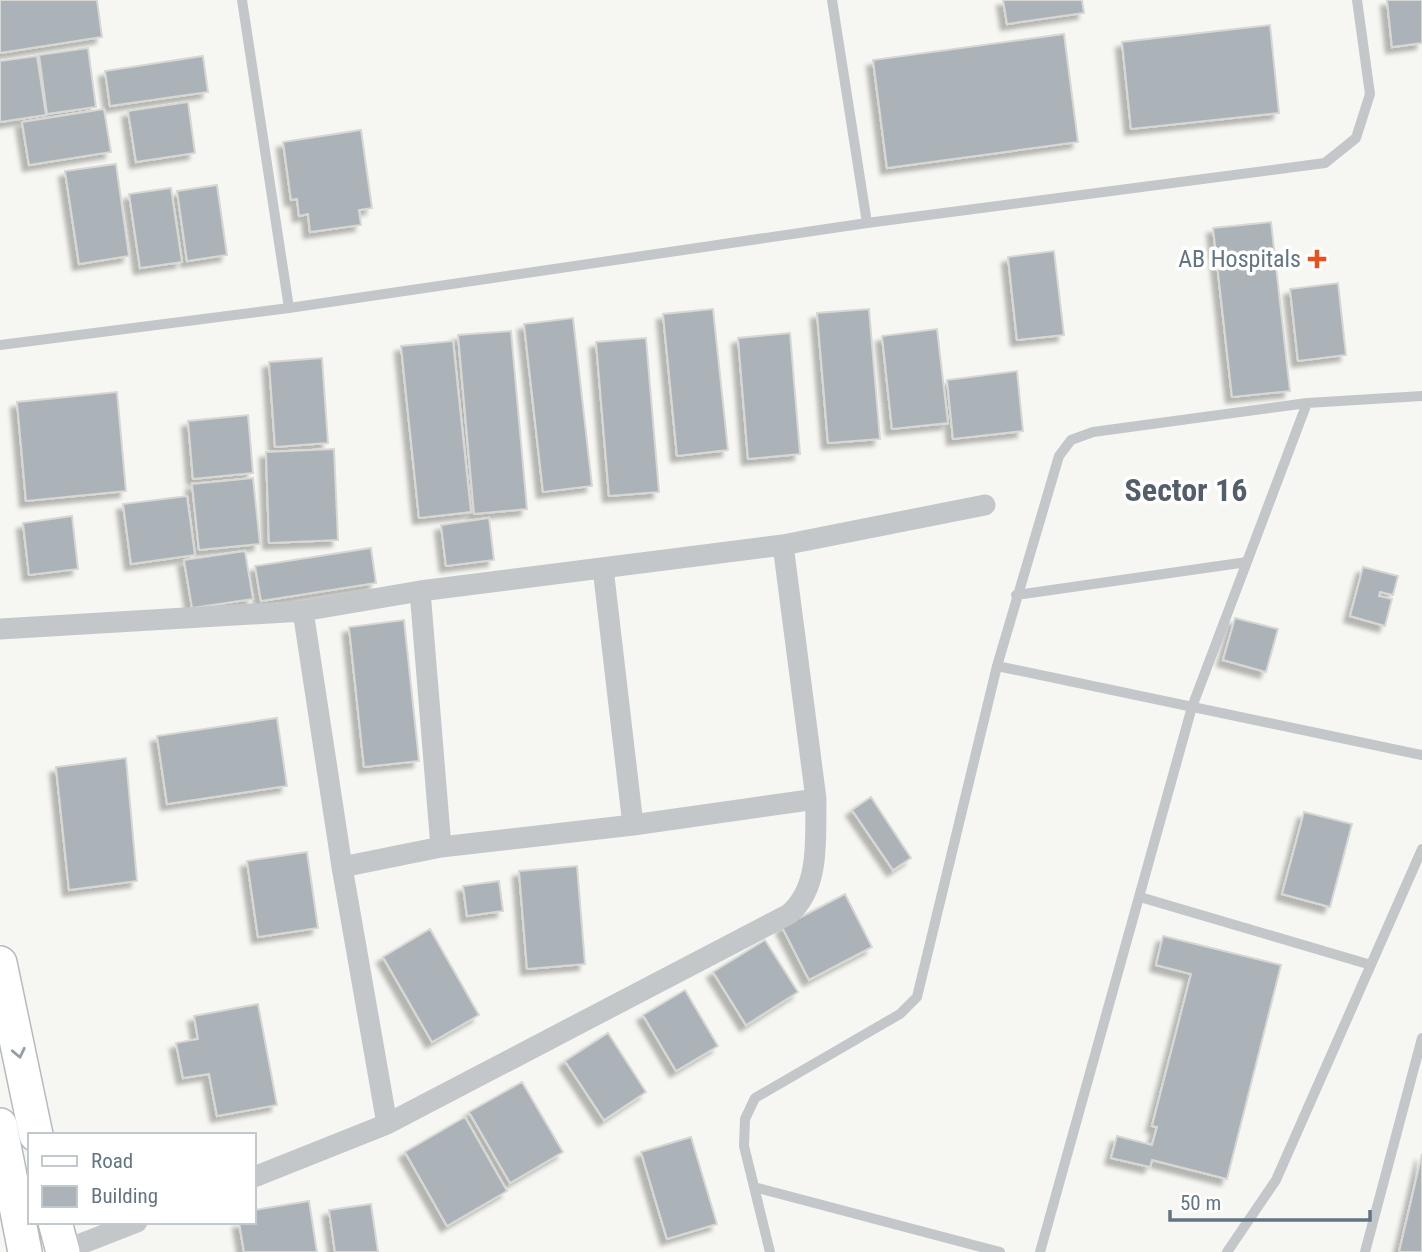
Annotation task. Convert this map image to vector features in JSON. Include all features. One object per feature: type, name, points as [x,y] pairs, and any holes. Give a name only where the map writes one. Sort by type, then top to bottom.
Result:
[{"type":"main road","points":[[0,962],[36,1133]]},
{"type":"main road","points":[[2,1141],[25,1252]]},
{"type":"main road","points":[[55,1224],[62,1252]]},
{"type":"street","points":[[0,629],[303,611],[420,592],[783,545],[985,505]]},
{"type":"street","points":[[256,1176],[387,1124],[789,914],[800,905],[813,871],[816,799],[783,545]]},
{"type":"street","points":[[603,568],[633,825]]},
{"type":"street","points":[[420,592],[441,847]]},
{"type":"street","points":[[303,611],[342,867],[387,1124]]},
{"type":"street","points":[[342,867],[441,847],[633,825],[816,799]]},
{"type":"street","points":[[62,1252],[132,1224]]},
{"type":"lane","points":[[242,0],[289,308]]},
{"type":"lane","points":[[832,0],[867,223]]},
{"type":"lane","points":[[0,345],[289,308],[867,223],[1325,163],[1356,138],[1370,94],[1357,0]]},
{"type":"lane","points":[[770,1252],[744,1146],[745,1119],[755,1098],[900,1014],[916,998],[997,666],[1049,482],[1059,456],[1072,440],[1093,432],[1307,403],[1422,396]]},
{"type":"lane","points":[[1040,1252],[1192,707],[1307,403]]},
{"type":"lane","points":[[1016,595],[1247,562]]},
{"type":"lane","points":[[997,666],[1422,755]]},
{"type":"lane","points":[[1227,1252],[1276,1180],[1422,849]]},
{"type":"lane","points":[[1140,897],[1371,965]]},
{"type":"lane","points":[[1365,1252],[1422,1038]]},
{"type":"lane","points":[[754,1187],[1000,1252]]},
{"type":"building","points":[[0,0],[97,0],[102,37],[0,53]]},
{"type":"building","points":[[1003,0],[1082,0],[1084,13],[1007,24]]},
{"type":"building","points":[[1387,0],[1422,0],[1422,43],[1392,47]]},
{"type":"building","points":[[1270,25],[1279,113],[1131,129],[1122,42]]},
{"type":"building","points":[[1064,34],[1078,142],[887,168],[873,60]]},
{"type":"building","points":[[88,48],[96,107],[47,114],[39,55]]},
{"type":"building","points":[[37,56],[46,115],[0,122],[0,61]]},
{"type":"building","points":[[203,56],[208,92],[110,106],[105,71]]},
{"type":"building","points":[[188,102],[195,153],[136,162],[128,111]]},
{"type":"building","points":[[104,109],[111,152],[29,165],[22,122]]},
{"type":"building","points":[[361,130],[372,208],[359,210],[361,225],[310,232],[308,214],[299,216],[297,199],[291,200],[283,142]]},
{"type":"building","points":[[116,164],[129,256],[79,264],[65,171]]},
{"type":"building","points":[[217,185],[227,255],[187,261],[177,191]]},
{"type":"building","points":[[171,188],[182,262],[140,268],[129,194]]},
{"type":"building","points":[[1271,222],[1290,391],[1232,397],[1213,228]]},
{"type":"building","points":[[1054,251],[1064,335],[1017,340],[1008,257]]},
{"type":"building","points":[[1338,283],[1346,355],[1298,361],[1290,289]]},
{"type":"building","points":[[713,309],[728,450],[677,456],[663,314]]},
{"type":"building","points":[[869,309],[880,439],[828,443],[817,313]]},
{"type":"building","points":[[573,318],[592,486],[543,492],[524,324]]},
{"type":"building","points":[[937,329],[948,423],[892,429],[882,336]]},
{"type":"building","points":[[511,331],[527,509],[474,514],[458,335]]},
{"type":"building","points":[[790,333],[800,454],[748,459],[738,338]]},
{"type":"building","points":[[646,338],[659,492],[609,496],[596,342]]},
{"type":"building","points":[[453,341],[471,512],[419,518],[401,346]]},
{"type":"building","points":[[322,358],[328,443],[275,447],[269,362]]},
{"type":"building","points":[[1017,371],[1023,431],[953,439],[947,380]]},
{"type":"building","points":[[117,392],[126,491],[26,501],[17,402]]},
{"type":"building","points":[[248,415],[253,473],[193,479],[188,421]]},
{"type":"building","points":[[334,449],[338,540],[269,543],[266,452]]},
{"type":"building","points":[[253,478],[260,544],[199,550],[192,484]]},
{"type":"building","points":[[187,496],[195,555],[131,564],[123,504]]},
{"type":"building","points":[[72,516],[78,569],[29,575],[23,523]]},
{"type":"building","points":[[489,518],[494,560],[446,566],[441,525]]},
{"type":"building","points":[[371,548],[376,583],[261,601],[255,566]]},
{"type":"building","points":[[245,551],[253,599],[192,608],[184,560]]},
{"type":"building","points":[[1363,567],[1398,576],[1393,595],[1380,592],[1379,596],[1392,599],[1385,626],[1350,616]]},
{"type":"building","points":[[1235,618],[1278,629],[1266,672],[1223,660]]},
{"type":"building","points":[[404,620],[419,761],[364,767],[349,627]]},
{"type":"building","points":[[277,718],[287,786],[167,804],[157,736]]},
{"type":"building","points":[[126,758],[137,881],[69,890],[56,767]]},
{"type":"building","points":[[871,797],[911,858],[893,870],[852,810]]},
{"type":"building","points":[[1304,812],[1352,824],[1330,907],[1282,894]]},
{"type":"building","points":[[307,852],[318,928],[258,937],[247,861]]},
{"type":"building","points":[[577,866],[585,964],[527,969],[519,871]]},
{"type":"building","points":[[499,881],[503,911],[467,916],[463,886]]},
{"type":"building","points":[[845,894],[872,947],[809,980],[782,927]]},
{"type":"building","points":[[430,929],[479,1015],[432,1042],[383,957]]},
{"type":"building","points":[[1163,936],[1281,965],[1227,1179],[1152,1160],[1150,1167],[1111,1158],[1117,1136],[1152,1145],[1157,1127],[1152,1126],[1191,974],[1156,965]]},
{"type":"building","points":[[765,940],[798,992],[746,1025],[713,972]]},
{"type":"building","points":[[685,990],[718,1046],[676,1071],[643,1015]]},
{"type":"building","points":[[258,1004],[277,1105],[217,1116],[209,1074],[183,1078],[176,1043],[198,1039],[194,1016]]},
{"type":"building","points":[[608,1033],[646,1092],[604,1120],[565,1061]]},
{"type":"building","points":[[522,1082],[563,1152],[510,1183],[469,1112]]},
{"type":"building","points":[[465,1117],[507,1191],[447,1226],[405,1152]]},
{"type":"building","points":[[691,1137],[717,1224],[667,1239],[641,1152]]},
{"type":"building","points":[[1422,1154],[1422,1252],[1399,1252]]},
{"type":"building","points":[[309,1201],[317,1252],[244,1252],[239,1224],[256,1224],[256,1210]]},
{"type":"building","points":[[371,1204],[378,1252],[335,1252],[329,1210]]},
{"type":"place","name":"AB Hospitals","points":[[1317,259]]},
{"type":"district","name":"Sector 16","points":[[1186,490]]}]
